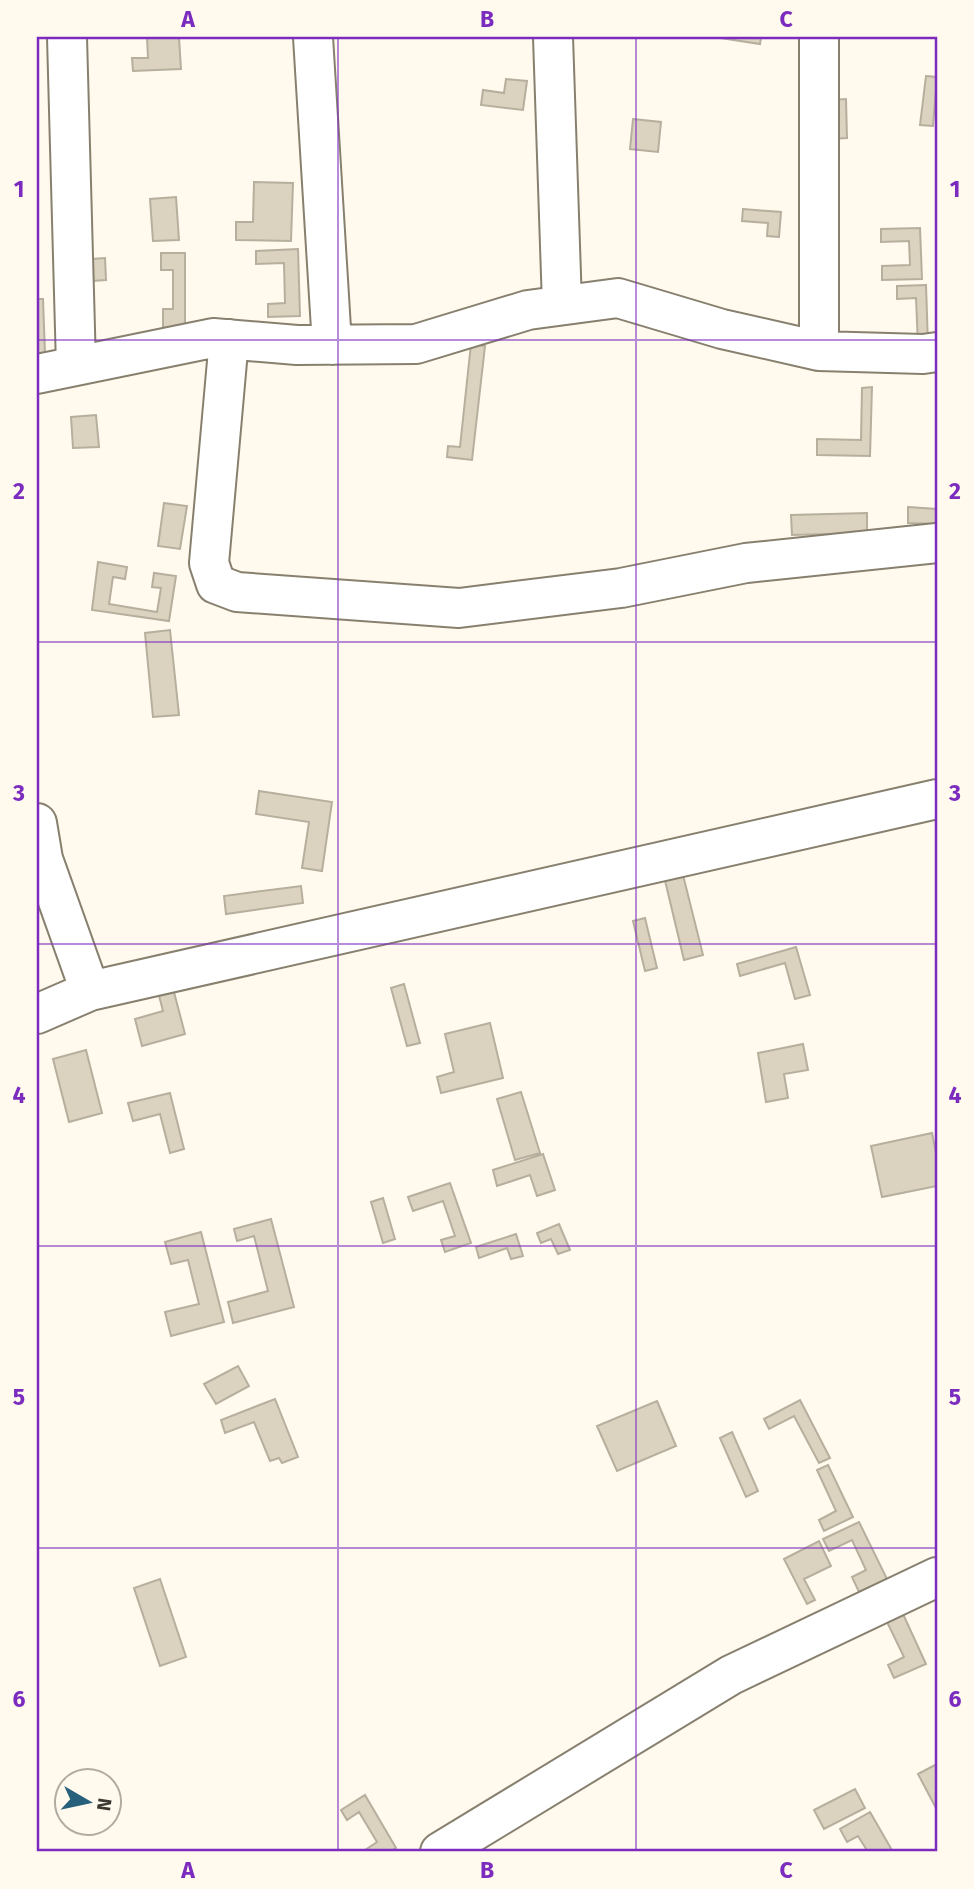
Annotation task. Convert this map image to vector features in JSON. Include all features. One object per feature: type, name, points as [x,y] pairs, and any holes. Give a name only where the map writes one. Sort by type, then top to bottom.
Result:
[{"type":"street","points":[[67,37],[76,366]]},
{"type":"street","points":[[313,37],[332,345]]},
{"type":"street","points":[[553,37],[562,305]]},
{"type":"street","points":[[819,37],[819,351]]},
{"type":"street","points":[[37,374],[213,338],[297,345],[416,344],[528,310],[618,298],[722,329],[819,351],[923,354],[937,352]]},
{"type":"street","points":[[229,339],[209,563],[216,584],[237,593],[459,608],[621,588],[746,563],[937,543]]},
{"type":"street","points":[[37,1014],[90,991],[937,799]]},
{"type":"street","points":[[37,823],[43,859],[90,991]]},
{"type":"street","points":[[440,1852],[731,1675],[937,1577]]},
{"type":"building","points":[[147,37],[179,37],[181,69],[133,71],[132,58],[148,58]]},
{"type":"building","points":[[714,37],[761,37],[760,44]]},
{"type":"building","points":[[926,76],[937,77],[933,126],[920,125]]},
{"type":"building","points":[[506,79],[527,81],[523,110],[481,105],[483,90],[504,93]]},
{"type":"building","points":[[846,99],[847,138],[831,139],[830,100]]},
{"type":"building","points":[[633,119],[661,122],[658,152],[630,149]]},
{"type":"building","points":[[254,182],[293,183],[291,241],[236,240],[236,222],[253,222]]},
{"type":"building","points":[[176,197],[179,240],[153,241],[150,199]]},
{"type":"building","points":[[743,209],[781,212],[779,237],[767,236],[768,223],[742,221]]},
{"type":"building","points":[[920,228],[922,279],[882,280],[882,266],[910,265],[909,241],[881,242],[881,229]]},
{"type":"building","points":[[298,249],[300,316],[268,317],[268,304],[285,303],[284,263],[256,264],[256,251]]},
{"type":"building","points":[[161,253],[185,253],[185,329],[163,329],[163,309],[173,309],[173,270],[161,270]]},
{"type":"building","points":[[105,258],[106,280],[92,281],[91,259]]},
{"type":"building","points":[[926,285],[928,345],[918,345],[916,298],[897,299],[897,286]]},
{"type":"building","points":[[37,299],[43,299],[45,354],[37,354]]},
{"type":"building","points":[[471,344],[485,346],[472,460],[447,457],[448,446],[460,447]]},
{"type":"building","points":[[872,387],[870,456],[817,455],[817,439],[861,440],[862,388]]},
{"type":"building","points":[[96,415],[99,447],[73,448],[71,417]]},
{"type":"building","points":[[164,503],[187,506],[180,549],[158,546]]},
{"type":"building","points":[[908,507],[937,509],[937,524],[908,523]]},
{"type":"building","points":[[867,513],[867,533],[792,535],[791,515]]},
{"type":"building","points":[[98,562],[127,567],[125,579],[113,577],[109,604],[157,612],[161,588],[152,587],[154,573],[176,576],[169,621],[92,610]]},
{"type":"building","points":[[170,630],[179,715],[153,717],[145,633]]},
{"type":"building","points":[[259,791],[332,802],[322,871],[302,868],[309,822],[256,814]]},
{"type":"building","points":[[680,863],[703,955],[684,960],[662,868]]},
{"type":"building","points":[[301,886],[303,903],[226,914],[224,896]]},
{"type":"building","points":[[645,918],[657,968],[645,971],[633,921]]},
{"type":"building","points":[[796,947],[810,995],[795,999],[785,963],[740,976],[737,964]]},
{"type":"building","points":[[170,977],[185,1034],[142,1046],[135,1019],[163,1011],[155,980]]},
{"type":"building","points":[[404,984],[420,1043],[407,1046],[391,988]]},
{"type":"building","points":[[490,1023],[503,1078],[441,1093],[437,1077],[454,1072],[445,1034]]},
{"type":"building","points":[[803,1044],[808,1070],[784,1074],[788,1098],[766,1102],[758,1053]]},
{"type":"building","points":[[86,1050],[102,1113],[69,1122],[53,1059]]},
{"type":"building","points":[[521,1092],[540,1153],[515,1160],[497,1099]]},
{"type":"building","points":[[170,1093],[184,1149],[170,1153],[160,1114],[133,1121],[128,1103]]},
{"type":"building","points":[[932,1133],[937,1158],[937,1186],[882,1197],[871,1146]]},
{"type":"building","points":[[543,1154],[555,1190],[537,1196],[530,1175],[497,1186],[493,1170]]},
{"type":"building","points":[[450,1183],[471,1243],[445,1252],[441,1240],[455,1236],[443,1201],[413,1211],[408,1197]]},
{"type":"building","points":[[383,1198],[395,1239],[383,1243],[371,1202]]},
{"type":"building","points":[[271,1219],[294,1307],[233,1323],[228,1302],[268,1291],[254,1236],[237,1241],[234,1229]]},
{"type":"building","points":[[559,1224],[570,1250],[558,1254],[551,1239],[541,1243],[537,1233]]},
{"type":"building","points":[[201,1232],[224,1322],[171,1336],[165,1312],[199,1304],[188,1260],[171,1264],[165,1242]]},
{"type":"building","points":[[516,1234],[523,1256],[511,1259],[507,1248],[479,1258],[476,1247]]},
{"type":"building","points":[[238,1366],[249,1386],[216,1404],[204,1384]]},
{"type":"building","points":[[275,1399],[298,1457],[282,1463],[279,1458],[270,1461],[254,1422],[225,1433],[221,1420]]},
{"type":"building","points":[[800,1400],[830,1458],[819,1463],[794,1416],[769,1429],[764,1419]]},
{"type":"building","points":[[657,1401],[676,1446],[617,1471],[597,1426]]},
{"type":"building","points":[[732,1432],[758,1491],[746,1497],[720,1438]]},
{"type":"building","points":[[828,1465],[853,1517],[824,1531],[819,1520],[836,1511],[817,1470]]},
{"type":"building","points":[[859,1522],[887,1579],[859,1592],[852,1577],[866,1570],[852,1540],[829,1551],[823,1539]]},
{"type":"building","points":[[819,1541],[831,1566],[804,1579],[815,1600],[807,1604],[784,1559]]},
{"type":"building","points":[[160,1579],[186,1657],[160,1666],[134,1588]]},
{"type":"building","points":[[903,1614],[926,1664],[894,1678],[888,1665],[904,1657],[887,1622]]},
{"type":"building","points":[[937,1764],[937,1810],[918,1774]]},
{"type":"building","points":[[855,1789],[865,1808],[824,1829],[814,1810]]},
{"type":"building","points":[[365,1795],[396,1848],[389,1852],[366,1852],[365,1850],[377,1842],[359,1812],[347,1820],[341,1810]]},
{"type":"building","points":[[870,1812],[893,1852],[868,1852],[858,1836],[847,1842],[840,1829]]}]
